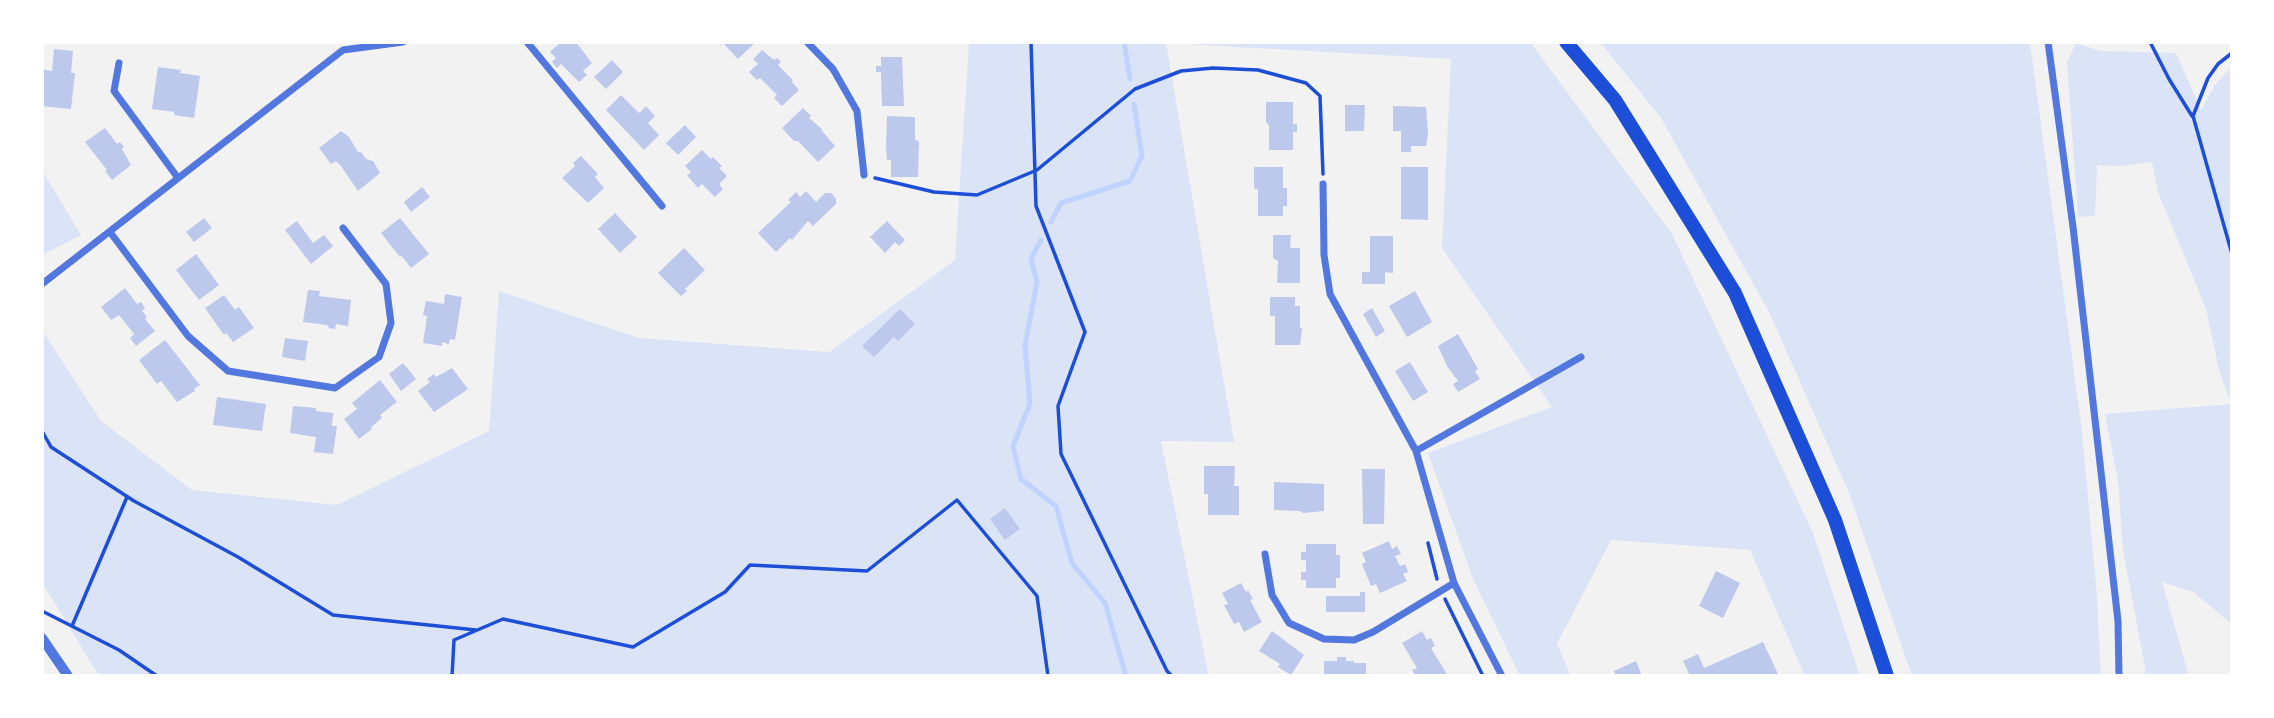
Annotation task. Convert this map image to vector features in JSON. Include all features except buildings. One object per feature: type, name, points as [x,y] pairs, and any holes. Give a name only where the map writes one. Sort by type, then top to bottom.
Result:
[{"type":"highway","points":[[1566,42],[1615,100],[1734,293],[1835,520],[1887,676]]},
{"type":"street","points":[[42,284],[341,46],[403,42]]},
{"type":"street","points":[[527,42],[662,206]]},
{"type":"street","points":[[807,42],[833,69],[857,111],[864,175]]},
{"type":"street","points":[[2048,42],[2076,253],[2118,621],[2119,676]]},
{"type":"street","points":[[119,63],[114,91],[178,178]]},
{"type":"street","points":[[1323,184],[1324,255],[1330,294],[1416,451],[1454,583],[1502,676]]},
{"type":"street","points":[[110,232],[188,336],[228,371],[335,388],[379,357],[391,323],[386,284],[343,228]]},
{"type":"street","points":[[1416,451],[1581,358]]},
{"type":"street","points":[[1265,554],[1272,594],[1289,623],[1324,639],[1354,640],[1373,632],[1454,583]]},
{"type":"street","points":[[42,638],[68,676]]},
{"type":"path","points":[[1031,42],[1037,206],[1085,332],[1058,406],[1061,454],[1167,671],[1172,676]]},
{"type":"path","points":[[2150,42],[2169,79],[2193,116],[2232,254]]},
{"type":"path","points":[[2193,116],[2208,78],[2218,64],[2232,53]]},
{"type":"path","points":[[864,175],[933,192],[977,195],[1037,170],[1135,89],[1181,71],[1224,68],[1258,70],[1306,83],[1320,96],[1323,184]]},
{"type":"path","points":[[42,431],[51,447],[127,497],[238,557],[333,615],[478,630]]},
{"type":"path","points":[[72,626],[127,497]]},
{"type":"path","points":[[452,676],[454,640],[503,620],[633,647],[725,593],[750,565],[867,571],[957,500],[1037,596],[1048,676]]},
{"type":"path","points":[[42,611],[119,650],[157,676]]},
{"type":"shaded area","points":[[969,42],[1530,42],[1672,234],[1813,533],[1860,676],[1805,676],[1750,550],[1611,540],[1557,644],[1571,676],[1520,676],[1473,579],[1428,453],[1552,407],[1442,248],[1451,59],[1166,43],[1234,442],[1161,441],[1208,673],[1213,676],[99,676],[42,582],[42,330],[101,421],[192,490],[337,505],[489,431],[499,291],[639,338],[829,352],[955,260]]},
{"type":"shaded area","points":[[1600,42],[2030,42],[2082,431],[2097,596],[2101,676],[1912,676],[1849,493],[1770,314],[1661,118]]},
{"type":"shaded area","points":[[2076,43],[2100,51],[2176,53],[2201,110],[2215,85],[2232,66],[2232,624],[2193,592],[2162,582],[2189,676],[2145,676],[2123,550],[2118,482],[2105,414],[2231,404],[2219,370],[2206,309],[2158,192],[2152,162],[2120,166],[2097,165],[2095,216],[2078,217],[2067,62]]},
{"type":"shaded area","points":[[42,170],[81,235],[42,255]]},
{"type":"waterway","points":[[1124,42],[1130,79]]},
{"type":"waterway","points":[[1051,222],[1061,203],[1130,181],[1142,156],[1134,104]]},
{"type":"waterway","points":[[1041,240],[1031,259],[1037,282],[1025,346],[1030,404],[1013,446],[1021,479],[1056,506],[1072,563],[1105,603],[1126,676]]}]
